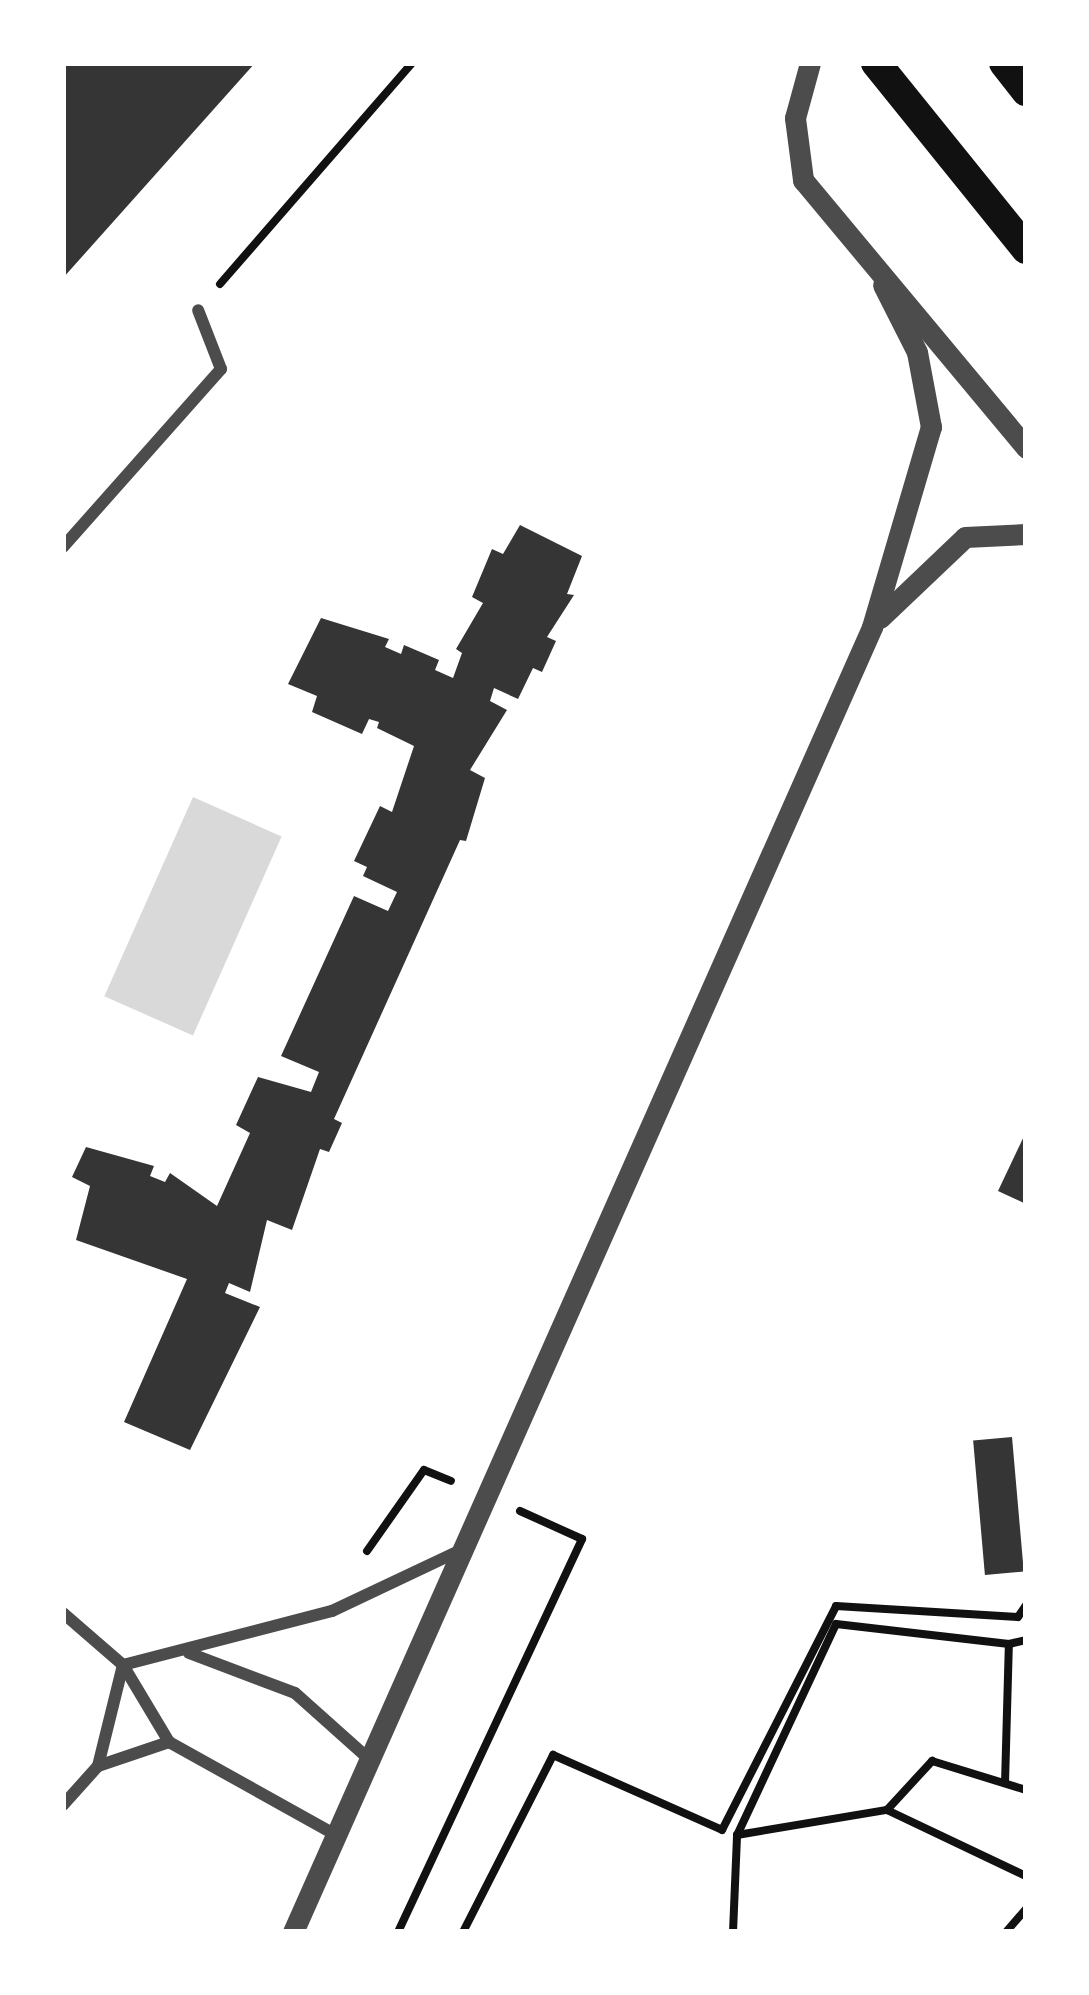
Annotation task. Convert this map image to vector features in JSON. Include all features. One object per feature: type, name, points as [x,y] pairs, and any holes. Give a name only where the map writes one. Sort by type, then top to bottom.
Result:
[{"type":"main road","points":[[876,63],[1026,249]]},
{"type":"main road","points":[[1004,63],[1026,91]]},
{"type":"street","points":[[810,63],[795,118],[803,180],[883,285],[1026,448]]},
{"type":"street","points":[[293,1932],[872,627],[931,427],[917,352],[883,285]]},
{"type":"street","points":[[63,547],[221,369],[198,310]]},
{"type":"street","points":[[872,627],[964,537],[1026,534]]},
{"type":"street","points":[[123,1665],[189,1653],[332,1611],[464,1549]]},
{"type":"street","points":[[63,1613],[123,1665],[169,1742],[334,1834]]},
{"type":"street","points":[[189,1653],[295,1693],[370,1760]]},
{"type":"street","points":[[63,1805],[98,1766],[123,1665]]},
{"type":"street","points":[[98,1766],[169,1742]]},
{"type":"path","points":[[198,310],[412,63]]},
{"type":"path","points":[[464,1932],[554,1755],[722,1830],[836,1606],[1018,1617],[1026,1605]]},
{"type":"path","points":[[733,1932],[737,1835],[836,1624],[1009,1644],[1026,1640]]},
{"type":"path","points":[[1005,1783],[1009,1644]]},
{"type":"path","points":[[887,1810],[932,1761],[1026,1790]]},
{"type":"path","points":[[737,1835],[887,1810],[1026,1876]]},
{"type":"path","points":[[1006,1932],[1026,1909]]},
{"type":"shaded area","points":[[193,797],[282,836],[193,1036],[104,996]]},
{"type":"building","points":[[63,63],[255,63],[63,278]]},
{"type":"building","points":[[520,525],[582,556],[567,594],[574,595],[547,637],[556,641],[542,672],[533,668],[518,699],[494,688],[490,701],[507,710],[470,770],[485,778],[466,841],[460,840],[334,1119],[342,1123],[329,1152],[320,1149],[292,1230],[267,1220],[250,1292],[229,1283],[225,1293],[260,1307],[190,1450],[124,1422],[187,1279],[76,1240],[90,1186],[72,1177],[86,1147],[154,1166],[150,1176],[165,1182],[170,1173],[217,1206],[250,1133],[236,1125],[258,1077],[311,1092],[319,1072],[281,1056],[354,896],[388,911],[397,892],[363,876],[367,867],[354,861],[380,806],[392,812],[414,746],[377,728],[379,722],[369,719],[362,734],[312,712],[317,696],[288,684],[321,618],[389,639],[385,647],[401,654],[404,645],[439,660],[435,670],[453,678],[462,653],[456,649],[483,603],[472,597],[492,549],[503,554]]},
{"type":"building","points":[[1026,1132],[1026,1204],[998,1191]]},
{"type":"building","points":[[1012,1437],[1024,1571],[985,1575],[973,1440]]}]
